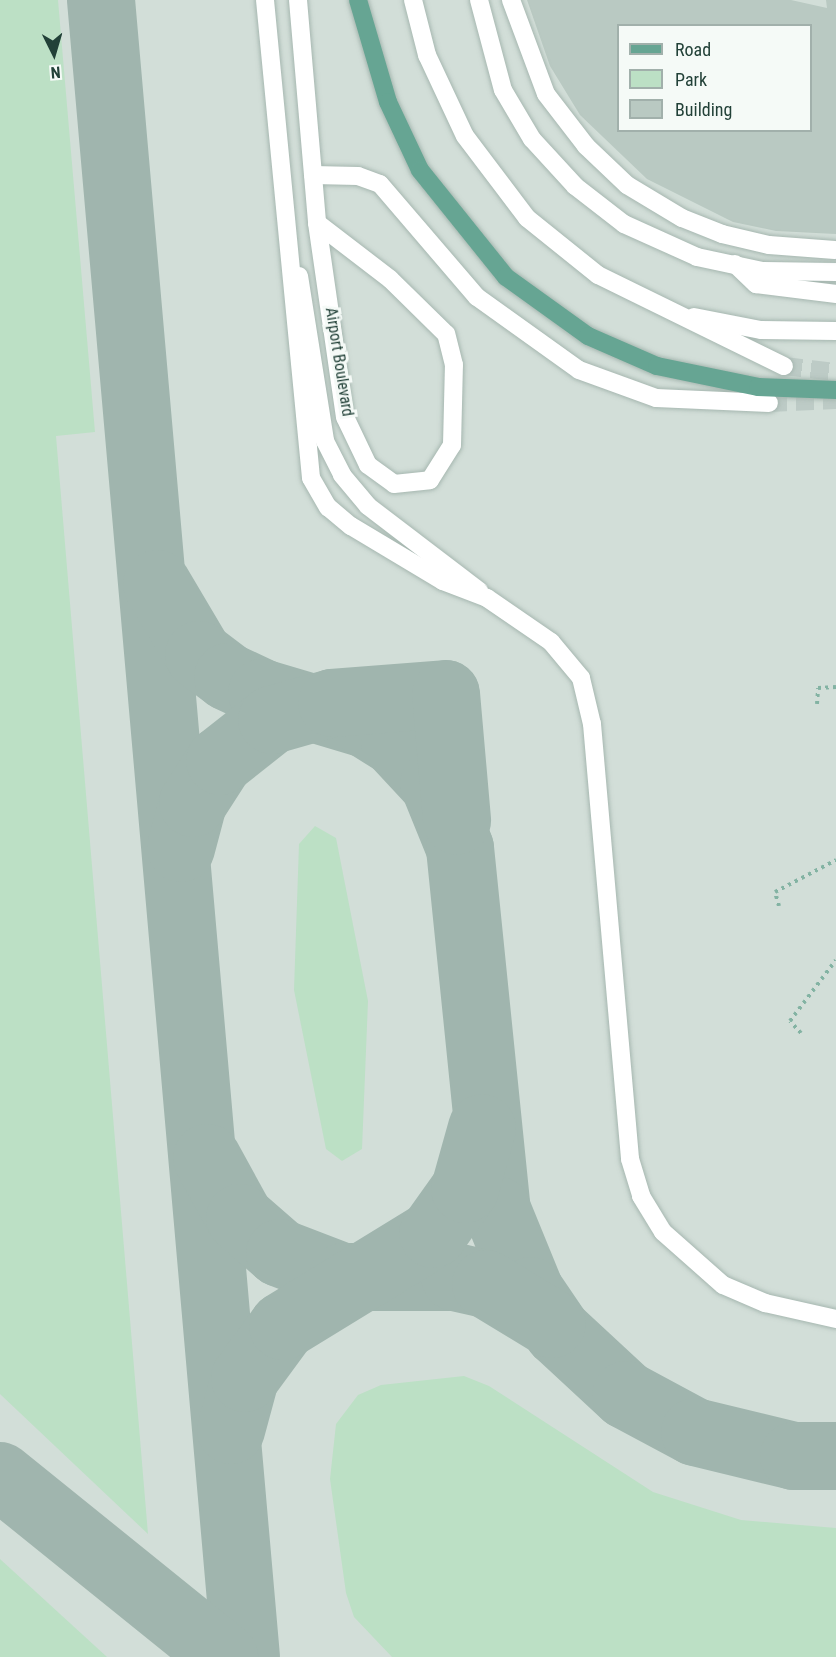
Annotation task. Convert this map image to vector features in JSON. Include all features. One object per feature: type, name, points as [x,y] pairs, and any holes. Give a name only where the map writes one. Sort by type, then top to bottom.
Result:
[{"type":"main road","points":[[358,0],[373,57],[420,170],[466,233],[506,277],[542,306],[588,336],[657,366],[758,387],[836,390]]},
{"type":"street","points":[[265,0],[290,248],[293,335],[310,478],[328,507],[351,526],[444,581],[487,598]]},
{"type":"street","name":"Airport Boulevard","points":[[298,0],[317,223],[345,417],[368,465],[394,484],[430,480],[452,446],[454,365],[446,334],[390,279],[317,223]]},
{"type":"street","points":[[413,0],[428,55],[465,136],[527,218],[598,275],[784,366]]},
{"type":"street","points":[[479,0],[503,90],[532,139],[575,186],[624,224],[697,257],[763,271],[836,272]]},
{"type":"street","points":[[511,0],[546,94],[586,146],[627,185],[682,218],[722,234],[769,245],[836,250]]},
{"type":"street","points":[[313,175],[358,176],[381,184],[477,297],[579,370],[656,399],[769,403]]},
{"type":"street","points":[[733,263],[762,242],[836,242]]},
{"type":"street","points":[[290,248],[310,327],[325,441],[342,475],[368,506],[487,598],[551,642],[581,678],[592,724],[630,1159],[641,1196],[663,1232],[723,1285],[765,1303],[836,1319]]},
{"type":"street","points":[[733,263],[756,284],[836,294]]},
{"type":"street","points":[[674,313],[761,330],[836,331]]},
{"type":"path","points":[[818,704],[818,688],[836,687]]},
{"type":"path","points":[[779,906],[775,892],[836,860]]},
{"type":"path","points":[[801,1033],[790,1022],[836,960]]},
{"type":"shaded area","points":[[0,0],[836,0],[836,1657],[0,1657]]},
{"type":"green space","points":[[0,0],[58,0],[95,432],[56,436],[148,1534],[0,1394]]},
{"type":"green space","points":[[315,826],[336,838],[368,1001],[362,1149],[342,1161],[326,1149],[294,990],[299,844]]},
{"type":"green space","points":[[464,1376],[489,1386],[653,1492],[741,1520],[836,1528],[836,1657],[392,1657],[354,1617],[346,1593],[330,1479],[336,1424],[358,1395],[381,1385]]},
{"type":"green space","points":[[0,1559],[107,1657],[0,1657]]},
{"type":"building","points":[[527,0],[791,0],[827,8],[826,0],[836,0],[836,234],[776,231],[733,222],[647,179],[580,115],[550,66]]},
{"type":"taxiway","points":[[101,0],[246,1657]]},
{"type":"taxiway","points":[[157,584],[199,655],[228,677],[262,693],[366,724],[395,742],[434,784],[460,848],[497,1210],[530,1291],[558,1332],[626,1395],[695,1432],[794,1456],[836,1456]]},
{"type":"taxiway","points":[[181,848],[193,803],[220,761],[272,720],[332,703],[446,694],[457,821]]},
{"type":"taxiway","points":[[231,1430],[245,1378],[283,1326],[433,1234],[465,1189],[482,1128]]},
{"type":"taxiway","points":[[207,1158],[240,1218],[280,1253],[343,1277],[455,1277],[486,1284],[552,1324]]},
{"type":"taxiway","points":[[0,1476],[224,1657]]},
{"type":"tunnel","points":[[784,366],[836,372]]},
{"type":"tunnel","points":[[769,403],[836,400]]}]
